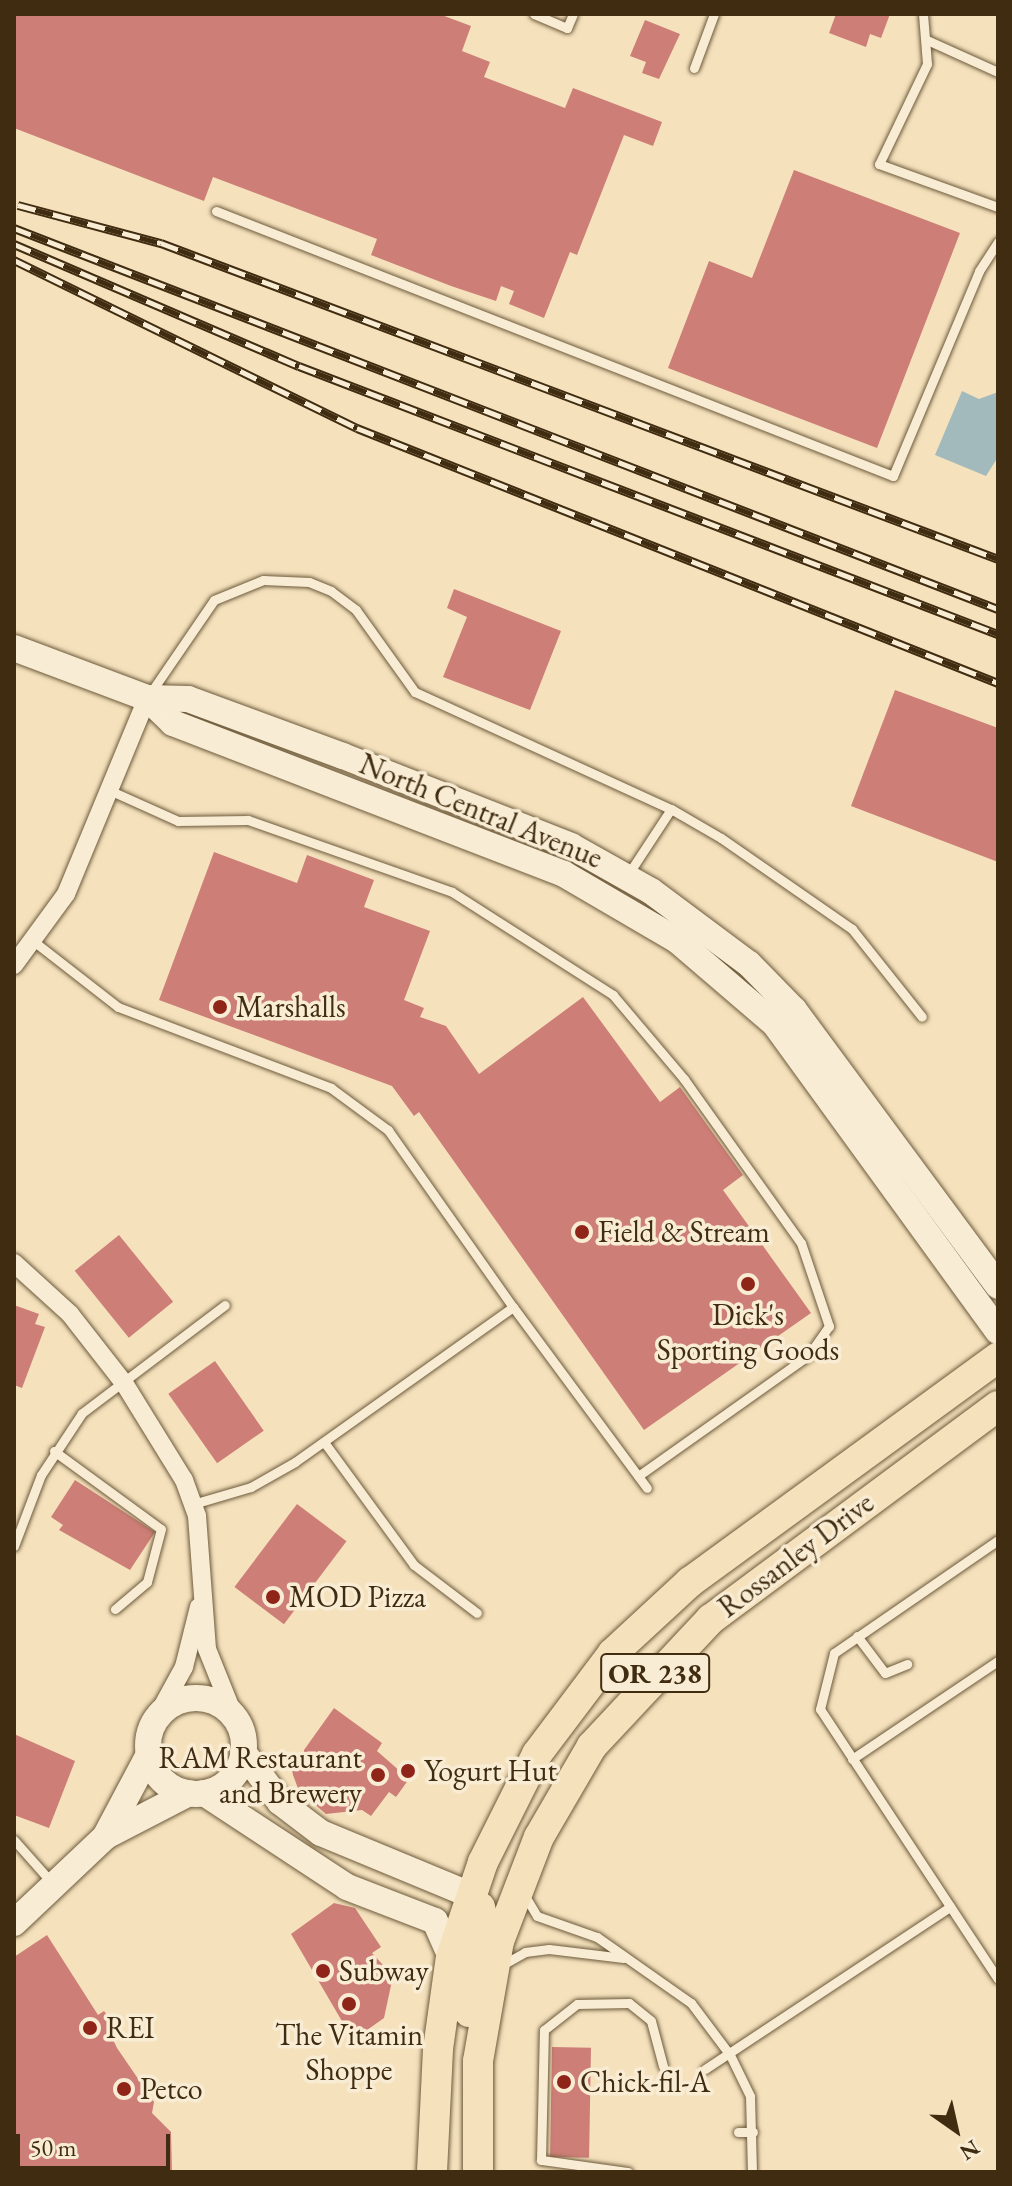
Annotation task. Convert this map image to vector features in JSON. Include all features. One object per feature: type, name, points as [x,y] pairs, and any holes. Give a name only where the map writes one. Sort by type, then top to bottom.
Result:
[{"type":"main road","name":"Rossanley Drive","points":[[471,1895],[537,1754],[613,1653],[740,1544],[998,1357]]},
{"type":"main road","name":"Rossanley Drive","points":[[478,2172],[478,2061],[492,1971],[519,1881],[592,1746],[672,1656],[756,1582],[998,1406]]},
{"type":"main road","name":"OR 238","points":[[432,2172],[437,2061],[451,1957],[471,1895]]},
{"type":"main road","points":[[471,1895],[483,1920],[465,1992],[478,2061]]},
{"type":"street","name":"North Central Avenue","points":[[14,648],[147,698],[188,699],[571,846],[627,876],[690,916],[776,990],[835,1058],[998,1286]]},
{"type":"street","name":"North Central Avenue","points":[[147,698],[173,723],[564,874],[677,940],[774,1023],[998,1331]]},
{"type":"street","points":[[14,965],[66,894],[147,698]]},
{"type":"street","points":[[14,1263],[70,1314],[124,1383],[169,1452],[193,1504],[200,1604],[212,1667],[234,1716],[243,1752],[280,1802],[321,1833],[471,1895]]},
{"type":"street","points":[[14,1923],[105,1837],[148,1756],[156,1718],[184,1667],[200,1604]]},
{"type":"street","points":[[156,1718],[188,1698],[213,1701],[234,1716]]},
{"type":"street","points":[[105,1837],[230,1779],[243,1752]]},
{"type":"street","points":[[148,1756],[163,1781],[196,1793],[347,1887],[435,1921],[451,1957]]},
{"type":"lane","points":[[534,14],[567,28],[573,14]]},
{"type":"lane","points":[[694,68],[714,14]]},
{"type":"lane","points":[[923,14],[927,64],[879,164],[998,207]]},
{"type":"lane","points":[[927,40],[998,72]]},
{"type":"lane","points":[[216,211],[893,476],[979,271],[998,242]]},
{"type":"lane","points":[[147,698],[214,600],[263,580],[309,582],[356,610],[415,692],[671,809],[852,929],[922,1017]]},
{"type":"lane","points":[[109,790],[178,821],[248,820],[452,892],[613,995],[684,1079],[801,1243],[829,1326],[809,1355],[638,1476]]},
{"type":"lane","points":[[627,876],[671,809]]},
{"type":"lane","points":[[32,940],[118,1007],[331,1088],[388,1130],[513,1307],[647,1488]]},
{"type":"lane","points":[[14,1546],[54,1451],[82,1413],[225,1305]]},
{"type":"lane","points":[[193,1504],[251,1487],[324,1442],[513,1307]]},
{"type":"lane","points":[[324,1442],[414,1565],[477,1613]]},
{"type":"lane","points":[[54,1451],[161,1529],[147,1582],[115,1609]]},
{"type":"lane","points":[[998,1540],[834,1653],[820,1709],[998,1979]]},
{"type":"lane","points":[[857,1636],[885,1673],[907,1664]]},
{"type":"lane","points":[[852,1759],[998,1661]]},
{"type":"lane","points":[[14,1840],[55,1886]]},
{"type":"lane","points":[[519,1881],[537,1916],[597,1937],[625,1958],[647,1967],[691,2003],[730,2055],[750,2096],[752,2172]]},
{"type":"lane","points":[[705,2069],[950,1907]]},
{"type":"lane","points":[[492,1971],[525,1952],[549,1949],[625,1958]]},
{"type":"lane","points":[[626,2170],[541,2160],[544,2030],[577,2004],[629,2003],[651,2021],[663,2066]]},
{"type":"lane","points":[[738,2132],[753,2132]]},
{"type":"water","points":[[962,391],[979,399],[998,392],[998,457],[986,476],[935,455]]},
{"type":"building","points":[[14,14],[439,14],[471,26],[462,51],[490,62],[484,77],[565,108],[573,88],[662,122],[653,146],[624,135],[577,255],[570,252],[544,318],[509,304],[514,291],[501,286],[496,301],[451,286],[371,255],[377,239],[213,177],[204,201],[14,128]]},
{"type":"building","points":[[836,14],[890,14],[881,38],[870,34],[866,47],[829,33]]},
{"type":"building","points":[[645,20],[680,34],[659,79],[642,73],[646,62],[630,56]]},
{"type":"building","points":[[794,170],[960,233],[877,448],[668,368],[709,261],[752,278]]},
{"type":"building","points":[[454,589],[561,631],[530,710],[443,677],[467,617],[447,608]]},
{"type":"building","points":[[895,690],[998,728],[998,862],[851,806]]},
{"type":"building","points":[[214,852],[297,883],[307,855],[374,880],[364,907],[430,931],[404,1000],[424,1008],[420,1017],[446,1026],[479,1074],[583,997],[660,1102],[680,1087],[743,1175],[723,1190],[811,1313],[644,1430],[419,1112],[414,1116],[392,1086],[159,1000]]},
{"type":"building","points":[[119,1235],[173,1302],[129,1338],[75,1271]]},
{"type":"building","points":[[14,1305],[39,1314],[35,1324],[45,1327],[22,1388],[14,1385]]},
{"type":"building","points":[[215,1361],[264,1431],[217,1463],[168,1394]]},
{"type":"building","points":[[75,1480],[155,1532],[130,1570],[59,1530],[63,1525],[51,1517]]},
{"type":"building","points":[[297,1504],[347,1541],[284,1624],[234,1587]]},
{"type":"building","points":[[334,1708],[382,1743],[377,1751],[409,1779],[396,1797],[389,1792],[371,1816],[362,1810],[326,1814],[299,1791],[293,1775],[291,1764],[302,1763],[304,1750]]},
{"type":"building","points":[[14,1734],[75,1761],[49,1828],[14,1815]]},
{"type":"building","points":[[334,1903],[355,1908],[381,1947],[372,1953],[393,1976],[384,2018],[353,2040],[291,1934]]},
{"type":"building","points":[[47,1935],[98,2015],[104,2011],[113,2023],[107,2027],[117,2048],[154,2102],[152,2113],[171,2132],[172,2172],[18,2172],[14,2167],[14,1957]]},
{"type":"building","points":[[552,2047],[591,2048],[589,2158],[550,2157]]},
{"type":"railway","points":[[18,205],[161,243],[998,559]]},
{"type":"railway","points":[[14,228],[998,609]]},
{"type":"railway","points":[[14,244],[299,366],[998,634]]},
{"type":"railway","points":[[14,260],[357,428],[998,683]]},
{"type":"place","name":"Marshalls","points":[[220,1007]]},
{"type":"place","name":"Field & Stream","points":[[582,1232]]},
{"type":"place","name":"Dick's Sporting Goods","points":[[748,1284]]},
{"type":"place","name":"MOD Pizza","points":[[273,1597]]},
{"type":"place","name":"Yogurt Hut","points":[[408,1771]]},
{"type":"place","name":"RAM Restaurant and Brewery","points":[[378,1775]]},
{"type":"place","name":"Subway","points":[[323,1971]]},
{"type":"place","name":"The Vitamin Shoppe","points":[[349,2004]]},
{"type":"place","name":"REI","points":[[90,2028]]},
{"type":"place","name":"Chick-fil-A","points":[[564,2082]]},
{"type":"place","name":"Petco","points":[[124,2089]]}]
